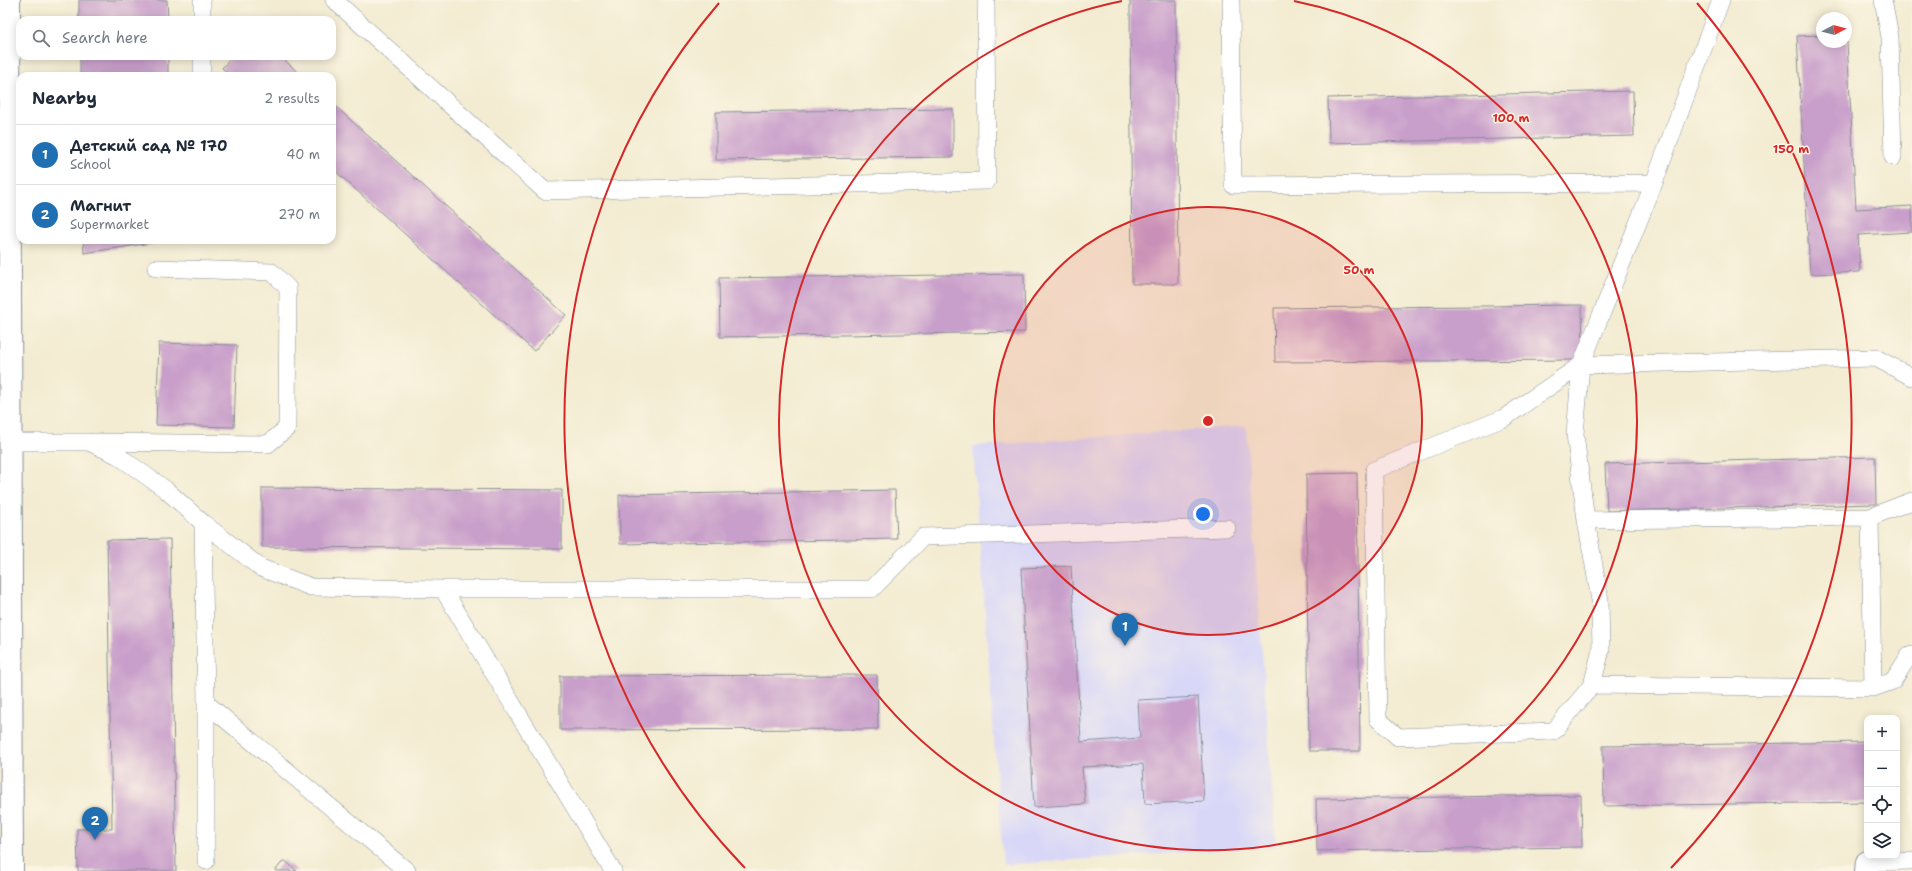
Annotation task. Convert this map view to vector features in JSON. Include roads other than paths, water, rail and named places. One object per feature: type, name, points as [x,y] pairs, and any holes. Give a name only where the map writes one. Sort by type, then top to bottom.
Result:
[{"type":"main road","points":[[9,0],[14,180],[11,442],[12,871]]},
{"type":"lane","points":[[202,0],[202,16]]},
{"type":"lane","points":[[334,0],[545,191],[987,181],[986,0]]},
{"type":"lane","points":[[1232,0],[1233,185],[1654,183]]},
{"type":"lane","points":[[1721,0],[1654,183],[1582,365],[1575,434],[1586,520],[1600,600],[1601,650],[1592,685],[1554,731],[1398,737],[1378,719],[1374,470],[1504,418],[1582,365],[1876,358],[1912,377]]},
{"type":"lane","points":[[1883,0],[1890,37],[1893,157]]},
{"type":"lane","points":[[202,60],[202,72]]},
{"type":"lane","points":[[11,442],[268,444],[288,428],[288,288],[272,272],[156,268]]},
{"type":"lane","points":[[89,442],[117,455],[165,489],[203,523],[261,568],[311,587],[443,589],[872,589],[923,537],[1227,528]]},
{"type":"lane","points":[[1586,520],[1870,517],[1912,501]]},
{"type":"lane","points":[[1870,517],[1873,688]]},
{"type":"lane","points":[[203,523],[206,703],[206,861]]},
{"type":"lane","points":[[443,589],[613,871]]},
{"type":"lane","points":[[1592,685],[1873,688],[1893,681],[1909,656],[1912,655]]},
{"type":"lane","points":[[206,703],[407,871]]},
{"type":"lane","points":[[1867,866],[1912,861]]},
{"type":"place","name":"Детский сад № 170","points":[[1125,646]]},
{"type":"place","name":"Магнит","points":[[95,840]]}]
